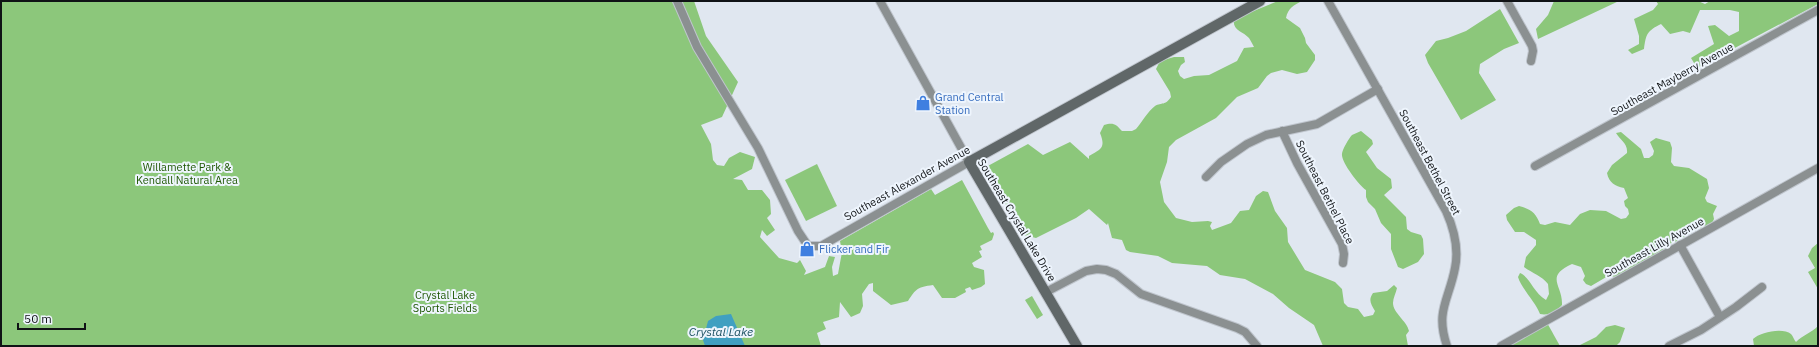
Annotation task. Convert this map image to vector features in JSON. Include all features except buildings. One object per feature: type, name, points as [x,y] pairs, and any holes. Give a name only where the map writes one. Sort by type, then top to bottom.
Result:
[{"type":"street","name":"Southeast Alexander Avenue","points":[[677,1],[697,47],[758,148],[798,231],[808,246],[821,246],[1246,4],[1260,1]]},
{"type":"street","name":"Southeast Crystal Lake Drive","points":[[880,1],[969,162],[1077,346]]},
{"type":"street","name":"Southeast Bethel Street","points":[[1328,1],[1446,211],[1454,234],[1456,247],[1456,267],[1444,304],[1441,321],[1447,346]]},
{"type":"street","points":[[1507,1],[1532,46],[1533,51],[1531,61]]},
{"type":"street","name":"Southeast Mayberry Avenue","points":[[1535,166],[1818,10]]},
{"type":"street","name":"Southeast Bethel Place","points":[[1206,177],[1221,162],[1247,144],[1282,131],[1317,124],[1378,89]]},
{"type":"street","name":"Southeast Bethel Place","points":[[1282,131],[1342,244],[1344,263]]},
{"type":"street","name":"Southeast Lilly Avenue","points":[[1501,346],[1818,168]]},
{"type":"street","points":[[1680,245],[1720,317]]},
{"type":"street","points":[[1046,292],[1086,271],[1097,269],[1106,270],[1116,274],[1141,294],[1245,332],[1257,346]]},
{"type":"street","points":[[1669,346],[1701,330],[1762,287]]},
{"type":"green space","name":"Willamette Park & Kendall Natural Area","points":[[1,1],[694,1],[706,36],[738,82],[722,117],[701,125],[711,144],[713,160],[717,165],[724,166],[729,158],[740,152],[755,157],[752,169],[733,179],[742,180],[748,190],[762,190],[770,200],[771,214],[767,218],[775,230],[767,236],[762,230],[760,237],[779,258],[797,263],[800,260],[806,271],[804,275],[825,267],[829,256],[835,257],[832,267],[833,276],[838,274],[842,252],[840,241],[931,189],[935,195],[962,180],[988,228],[991,233],[993,232],[994,234],[992,240],[980,246],[982,250],[979,251],[982,257],[972,263],[974,267],[984,270],[985,284],[972,290],[970,287],[965,289],[966,292],[955,298],[942,298],[933,285],[923,287],[915,291],[908,301],[891,305],[873,291],[873,283],[869,284],[862,294],[863,306],[860,313],[851,317],[840,302],[839,317],[823,322],[826,329],[817,333],[821,346],[1,346]]},
{"type":"green space","points":[[1278,1],[1302,1],[1290,9],[1286,18],[1300,28],[1306,43],[1315,55],[1315,60],[1307,72],[1297,74],[1282,70],[1271,73],[1258,88],[1237,97],[1216,118],[1176,140],[1169,147],[1167,162],[1160,182],[1164,202],[1176,218],[1192,222],[1212,222],[1210,226],[1212,230],[1231,223],[1240,211],[1249,210],[1256,196],[1263,191],[1268,192],[1275,211],[1287,228],[1288,242],[1305,270],[1335,282],[1342,289],[1344,303],[1348,307],[1358,309],[1364,317],[1373,315],[1375,311],[1370,300],[1371,295],[1373,293],[1387,291],[1394,285],[1397,288],[1393,301],[1394,307],[1408,327],[1409,331],[1406,335],[1408,346],[1323,346],[1314,325],[1289,308],[1273,294],[1245,279],[1220,275],[1207,266],[1172,263],[1158,256],[1130,252],[1126,250],[1122,240],[1112,238],[1108,223],[1107,225],[1089,209],[1076,218],[1036,238],[1024,235],[986,171],[986,167],[1028,144],[1043,155],[1070,142],[1089,159],[1089,156],[1101,148],[1102,138],[1100,133],[1104,125],[1112,124],[1116,125],[1122,131],[1132,131],[1136,129],[1152,108],[1169,100],[1171,97],[1170,92],[1156,69],[1160,61],[1174,57],[1184,57],[1185,62],[1181,65],[1178,71],[1180,76],[1184,79],[1194,76],[1209,75],[1237,61],[1244,48],[1254,47],[1249,38],[1236,28],[1234,19]]},
{"type":"green space","points":[[1554,1],[1619,1],[1538,39],[1536,29],[1548,15]]},
{"type":"green space","points":[[1656,1],[1698,1],[1705,4],[1710,1],[1818,1],[1818,4],[1697,68],[1691,58],[1714,44],[1708,26],[1715,25],[1729,36],[1739,31],[1739,12],[1730,10],[1700,10],[1690,33],[1683,31],[1670,34],[1661,24],[1650,31],[1644,49],[1632,54],[1628,50],[1639,44],[1639,36],[1634,19],[1653,10],[1658,4]]},
{"type":"green space","points":[[1500,9],[1519,43],[1504,49],[1480,64],[1479,73],[1496,100],[1461,120],[1428,63],[1425,55],[1436,41],[1466,31]]},
{"type":"green space","points":[[1361,131],[1372,140],[1373,144],[1366,152],[1377,168],[1391,179],[1392,188],[1384,195],[1406,217],[1407,229],[1421,235],[1423,239],[1424,254],[1418,262],[1403,269],[1398,267],[1391,249],[1391,234],[1381,223],[1375,209],[1368,202],[1366,190],[1351,173],[1342,158],[1343,150],[1349,139],[1352,135]]},
{"type":"green space","points":[[1621,132],[1641,149],[1644,158],[1649,158],[1653,155],[1654,151],[1650,142],[1656,138],[1670,142],[1672,148],[1671,162],[1674,166],[1689,168],[1707,179],[1709,188],[1705,198],[1707,202],[1717,206],[1713,214],[1714,219],[1712,223],[1675,242],[1665,245],[1661,254],[1627,278],[1608,276],[1591,286],[1586,284],[1583,280],[1585,276],[1581,267],[1572,264],[1559,273],[1557,277],[1562,298],[1562,305],[1552,312],[1540,314],[1518,277],[1520,273],[1523,275],[1546,300],[1549,294],[1548,284],[1546,281],[1524,267],[1526,257],[1536,245],[1536,240],[1524,232],[1515,232],[1507,220],[1506,215],[1514,208],[1519,206],[1532,212],[1537,217],[1540,224],[1545,225],[1555,222],[1570,225],[1580,214],[1590,210],[1606,211],[1621,219],[1626,218],[1629,214],[1624,201],[1628,198],[1624,188],[1613,184],[1607,173],[1612,165],[1627,153],[1625,144],[1616,133]]},
{"type":"green space","points":[[817,164],[837,206],[806,221],[785,180]]},
{"type":"green space","points":[[1818,243],[1818,289],[1808,272],[1815,268],[1808,256],[1812,248]]},
{"type":"green space","points":[[1032,296],[1043,315],[1037,319],[1025,300]]},
{"type":"green space","points":[[1546,321],[1560,346],[1501,346]]},
{"type":"green space","points":[[1615,325],[1625,328],[1620,342],[1616,346],[1578,346],[1596,337],[1606,327]]},
{"type":"green space","points":[[1818,326],[1818,346],[1754,346],[1753,339],[1756,336],[1766,332],[1787,332],[1791,334],[1796,342]]},
{"type":"water","name":"Crystal Lake","points":[[731,314],[745,346],[705,346],[703,340],[708,321],[716,316]]},
{"type":"place","name":"Grand Central Station","points":[[923,103]]},
{"type":"place","name":"Flicker and Fir","points":[[807,249]]},
{"type":"park label","name":"Crystal Lake Sports Fields","points":[[445,301]]}]
